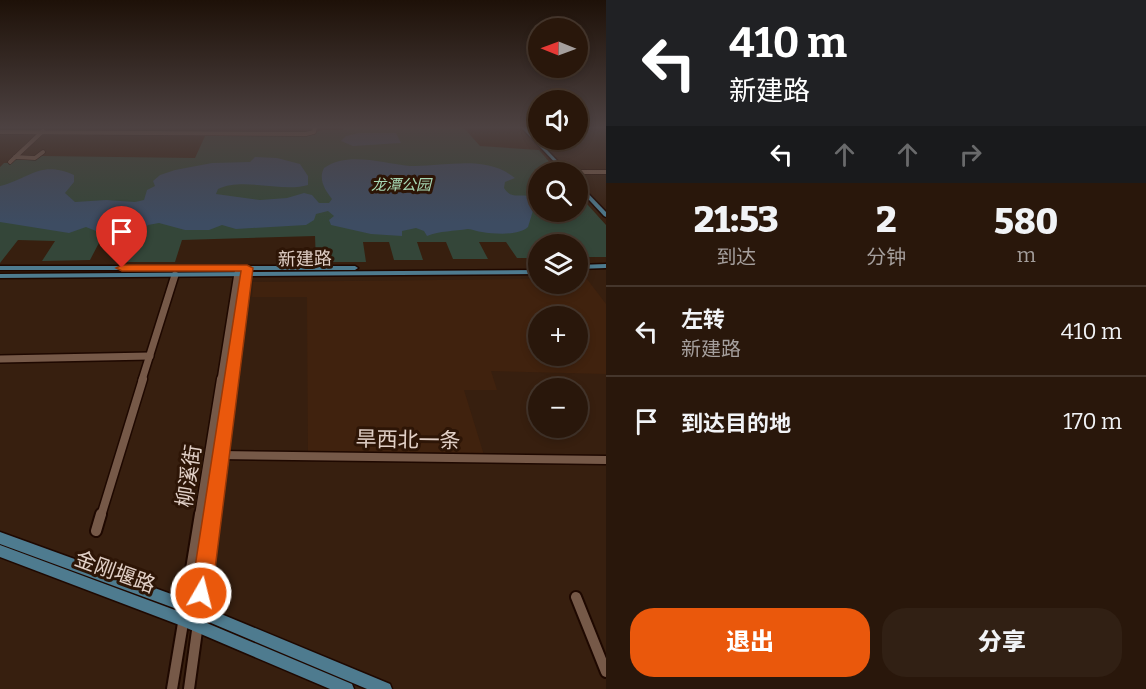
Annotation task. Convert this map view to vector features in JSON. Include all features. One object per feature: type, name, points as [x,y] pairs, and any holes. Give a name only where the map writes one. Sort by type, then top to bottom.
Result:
[{"type":"main road","points":[[588,190],[606,209]]},
{"type":"main road","points":[[588,195],[606,215]]},
{"type":"main road","points":[[588,267],[606,266]]},
{"type":"main road","name":"新建路","points":[[0,276],[175,275],[242,271],[528,267]]},
{"type":"main road","name":"新建路","points":[[0,268],[528,272]]},
{"type":"main road","points":[[588,272],[606,272]]},
{"type":"main road","points":[[0,538],[184,613],[199,611],[385,689]]},
{"type":"main road","name":"金刚堰路","points":[[0,551],[184,613],[197,626],[347,689]]},
{"type":"street","points":[[10,162],[13,159]]},
{"type":"street","points":[[588,172],[606,172]]},
{"type":"street","name":"柳溪街","points":[[172,689],[242,271]]},
{"type":"street","name":"柳溪街","points":[[189,689],[221,455],[242,271]]},
{"type":"street","points":[[96,531],[175,275]]},
{"type":"street","points":[[0,359],[150,356]]},
{"type":"street","name":"旱西北一条","points":[[210,455],[606,460]]},
{"type":"street","points":[[576,597],[606,672]]},
{"type":"shaded area","points":[[528,279],[528,294],[588,294],[588,280],[606,304],[606,374],[491,371],[497,390],[464,390],[484,455],[308,451],[307,297],[252,297],[253,282]]},
{"type":"green space","name":"龙潭公园","points":[[17,159],[547,159],[549,162],[528,162],[528,222],[588,222],[588,205],[606,225],[606,257],[588,257],[588,234],[528,234],[528,258],[517,258],[506,242],[479,242],[488,259],[453,259],[446,242],[417,242],[423,260],[394,260],[389,242],[363,242],[366,262],[316,262],[315,236],[182,240],[175,262],[125,262],[134,239],[101,239],[90,260],[42,261],[55,241],[18,240],[0,263],[0,167],[4,163],[12,163]]},
{"type":"water","points":[[281,159],[300,164],[308,176],[308,185],[287,187],[240,184],[218,189],[216,194],[260,200],[287,198],[304,193],[312,195],[319,203],[329,203],[332,199],[322,180],[324,168],[344,160],[357,159],[410,166],[464,163],[491,166],[515,178],[505,182],[504,188],[507,191],[512,195],[528,196],[530,222],[524,230],[506,234],[468,229],[427,236],[424,231],[416,228],[402,231],[402,236],[371,234],[331,225],[329,220],[334,216],[328,211],[316,214],[314,220],[306,225],[236,229],[222,225],[209,230],[185,230],[159,223],[148,225],[141,231],[96,231],[86,227],[69,233],[0,222],[0,186],[36,172],[52,169],[74,175],[74,182],[65,193],[75,202],[106,200],[135,202],[144,200],[147,190],[155,186],[153,181],[160,175],[212,163]]},
{"type":"route","points":[[122,268],[247,268],[201,593]]}]
